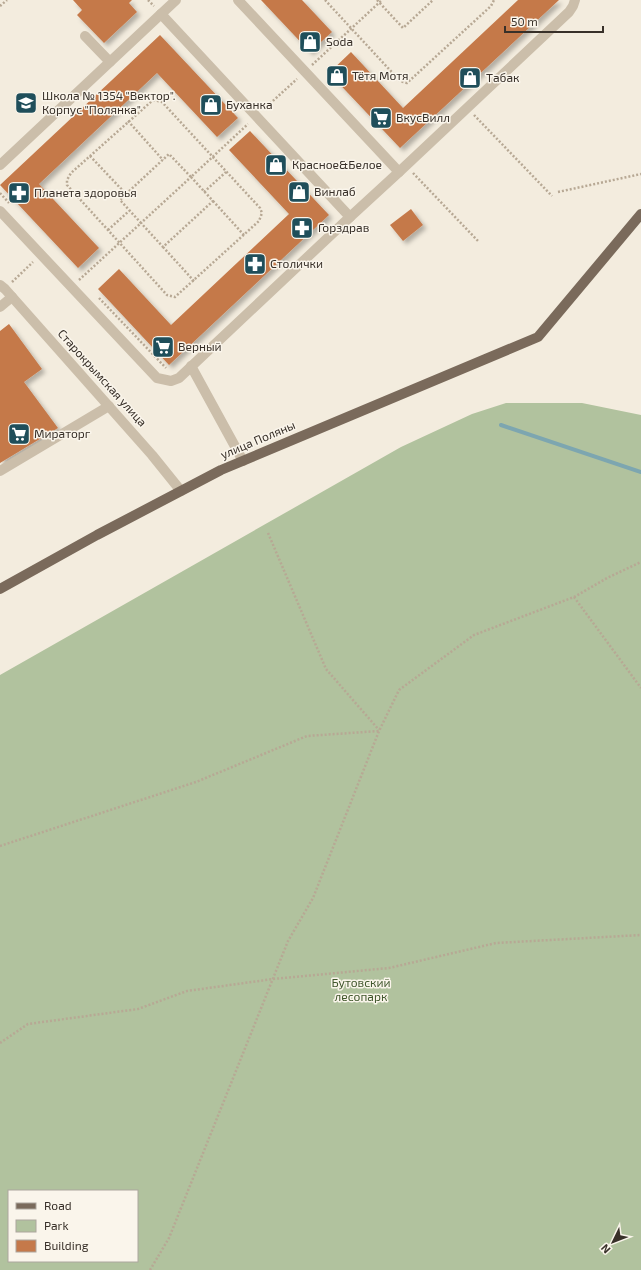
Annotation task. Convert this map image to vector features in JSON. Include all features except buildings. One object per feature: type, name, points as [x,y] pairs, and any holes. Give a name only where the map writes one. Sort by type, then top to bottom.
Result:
[{"type":"main road","name":"улица Поляны","points":[[0,589],[97,535],[181,491],[243,461],[538,338],[641,214]]},
{"type":"street","points":[[0,165],[176,0]]},
{"type":"street","points":[[238,0],[305,71],[402,168]]},
{"type":"street","points":[[0,212],[157,378],[171,380],[179,378],[569,12],[575,0]]},
{"type":"street","points":[[161,14],[254,120],[350,217]]},
{"type":"street","points":[[85,36],[110,62]]},
{"type":"street","name":"Старокрымская улица","points":[[0,286],[12,297],[109,406],[181,491]]},
{"type":"street","points":[[0,307],[12,297]]},
{"type":"street","points":[[191,366],[243,461]]},
{"type":"street","points":[[0,471],[109,406]]},
{"type":"path","points":[[0,6],[7,0]]},
{"type":"path","points":[[325,0],[400,81],[407,83],[491,6],[494,0]]},
{"type":"path","points":[[377,0],[403,28],[433,0]]},
{"type":"path","points":[[84,275],[254,120],[382,0]]},
{"type":"path","points":[[158,100],[260,208],[262,213],[259,221],[178,296],[171,297],[119,243],[67,185],[67,180],[71,173],[128,121],[149,102],[158,100]]},
{"type":"path","points":[[467,108],[552,196]]},
{"type":"path","points":[[246,117],[254,120]]},
{"type":"path","points":[[128,121],[163,160]]},
{"type":"path","points":[[194,280],[120,200],[169,154],[244,235]]},
{"type":"path","points":[[90,156],[126,194]]},
{"type":"path","points":[[402,168],[478,241]]},
{"type":"path","points":[[204,192],[226,172]]},
{"type":"path","points":[[558,192],[641,174]]},
{"type":"path","points":[[163,247],[213,201]]},
{"type":"path","points":[[108,230],[130,210]]},
{"type":"path","points":[[20,274],[41,255]]},
{"type":"path","points":[[268,533],[326,669],[379,731]]},
{"type":"path","points":[[150,1270],[169,1238],[288,941],[313,898],[379,731],[399,690],[474,635],[574,597],[607,578],[641,562]]},
{"type":"path","points":[[574,597],[641,688]]},
{"type":"path","points":[[0,846],[196,782],[307,736],[379,731]]},
{"type":"path","points":[[0,1043],[28,1024],[138,1009],[186,991],[273,979],[389,968],[496,943],[641,935]]},
{"type":"green space","name":"Бутовский лесопарк","points":[[506,403],[582,403],[641,415],[641,1270],[0,1270],[0,675],[401,447],[472,414]]},
{"type":"waterway","points":[[501,425],[641,472]]},
{"type":"place","name":"Soda","points":[[310,42]]},
{"type":"place","name":"Тётя Мотя","points":[[337,76]]},
{"type":"place","name":"Табак","points":[[470,78]]},
{"type":"place","name":"Школа № 1354 \"Вектор\". Корпус \"Полянка\"","points":[[26,103]]},
{"type":"place","name":"Буханка","points":[[211,105]]},
{"type":"place","name":"ВкусВилл","points":[[381,118]]},
{"type":"place","name":"Красное&Белое","points":[[276,165]]},
{"type":"place","name":"Винлаб","points":[[299,192]]},
{"type":"place","name":"Планета здоровья","points":[[19,193]]},
{"type":"place","name":"Горздрав","points":[[302,228]]},
{"type":"place","name":"Столички","points":[[255,264]]},
{"type":"place","name":"Верный","points":[[163,347]]},
{"type":"place","name":"Мираторг","points":[[19,434]]}]
